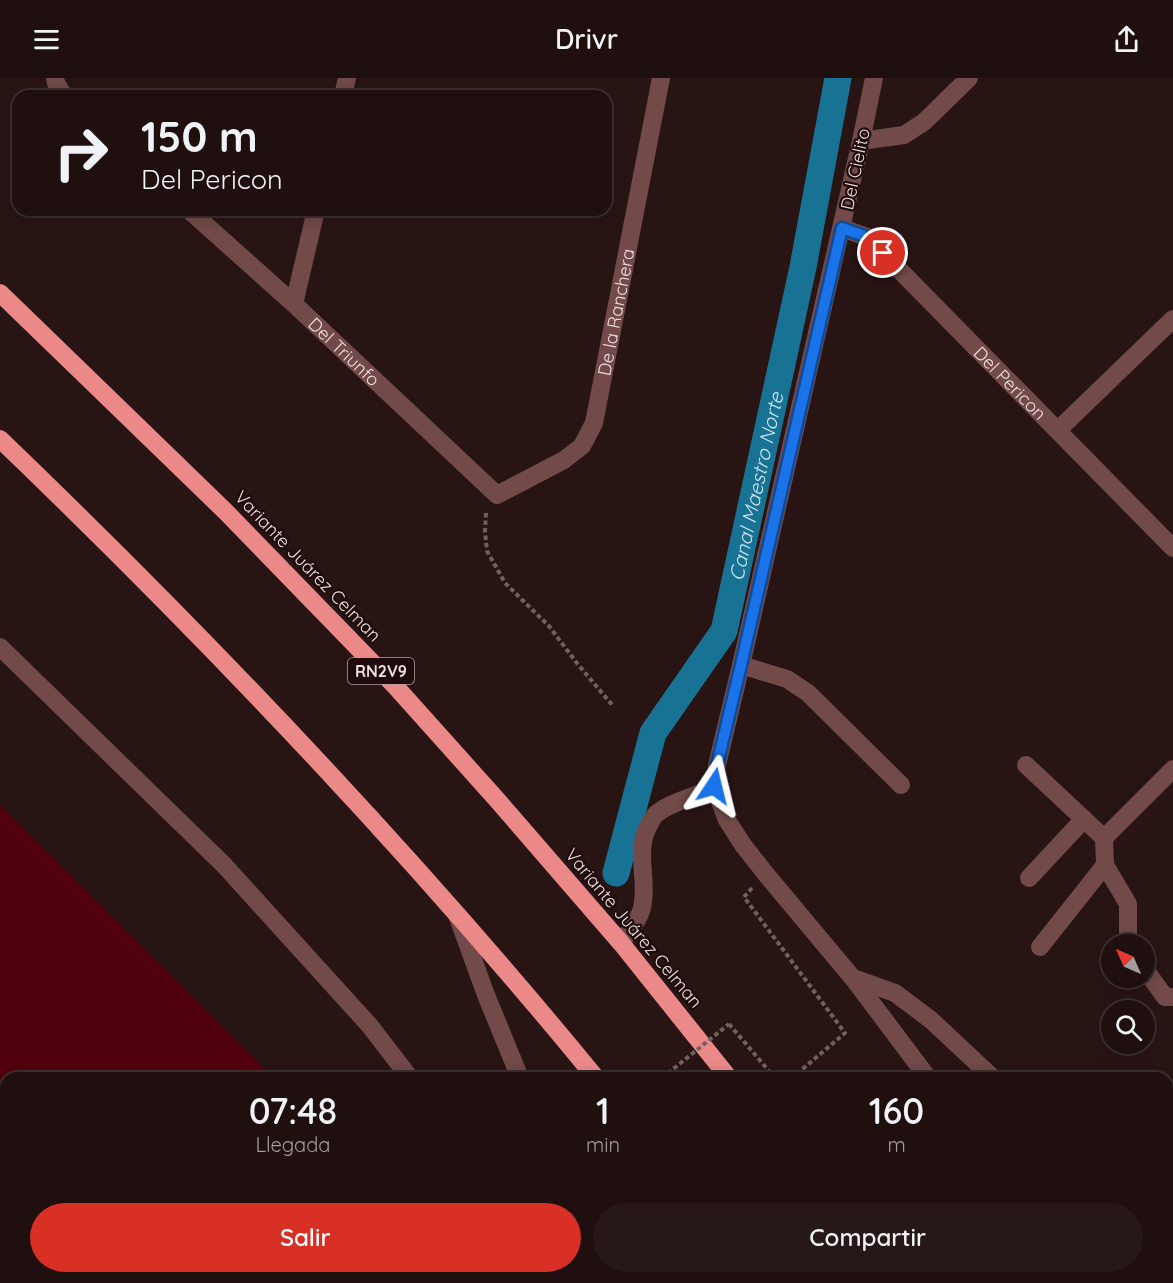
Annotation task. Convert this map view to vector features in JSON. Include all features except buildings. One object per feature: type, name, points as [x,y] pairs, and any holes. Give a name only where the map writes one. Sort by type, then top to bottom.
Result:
[{"type":"highway","name":"Variante Juárez Celman","points":[[0,293],[225,511],[396,687],[621,943],[724,1072]]},
{"type":"highway","points":[[0,439],[223,660],[354,799],[456,911],[591,1072]]},
{"type":"street","name":"De la Ranchera","points":[[497,495],[564,460],[582,446],[594,423],[661,78]]},
{"type":"street","name":"Del Cielito","points":[[714,786],[842,228],[874,78]]},
{"type":"street","points":[[861,141],[904,135],[924,122],[969,78]]},
{"type":"street","name":"Del Triunfo","points":[[196,216],[294,304],[497,495]]},
{"type":"street","points":[[294,304],[315,216]]},
{"type":"street","name":"Del Pericon","points":[[842,228],[867,237],[1173,548]]},
{"type":"street","points":[[1058,430],[1173,319]]},
{"type":"street","points":[[0,647],[224,865],[370,1026],[405,1072]]},
{"type":"street","points":[[741,665],[787,679],[808,693],[901,785]]},
{"type":"street","points":[[1026,765],[1104,838],[1105,865],[1128,904],[1128,934]]},
{"type":"street","points":[[1104,838],[1173,769]]},
{"type":"street","points":[[621,943],[636,921],[643,904],[641,857],[645,832],[654,816],[671,804],[704,793],[714,786],[727,820],[744,845],[852,977],[923,1072]]},
{"type":"street","points":[[1029,878],[1083,819]]},
{"type":"street","points":[[1040,947],[1105,865]]},
{"type":"street","points":[[456,911],[486,995],[518,1072]]},
{"type":"street","points":[[852,977],[895,993],[932,1020],[987,1072]]},
{"type":"street","points":[[1155,983],[1165,997],[1173,997]]},
{"type":"path","points":[[497,495],[487,508],[485,531],[488,551],[505,583],[549,626],[613,706]]},
{"type":"path","points":[[744,897],[845,1033],[799,1072]]},
{"type":"path","points":[[669,1072],[729,1024],[770,1072]]},
{"type":"shaded area","points":[[0,805],[268,1072],[0,1072]]},
{"type":"waterway","name":"Canal Maestro Norte","points":[[616,873],[653,733],[724,631],[803,267],[838,78]]},
{"type":"route","points":[[714,786],[842,228],[867,237],[883,253]]}]
